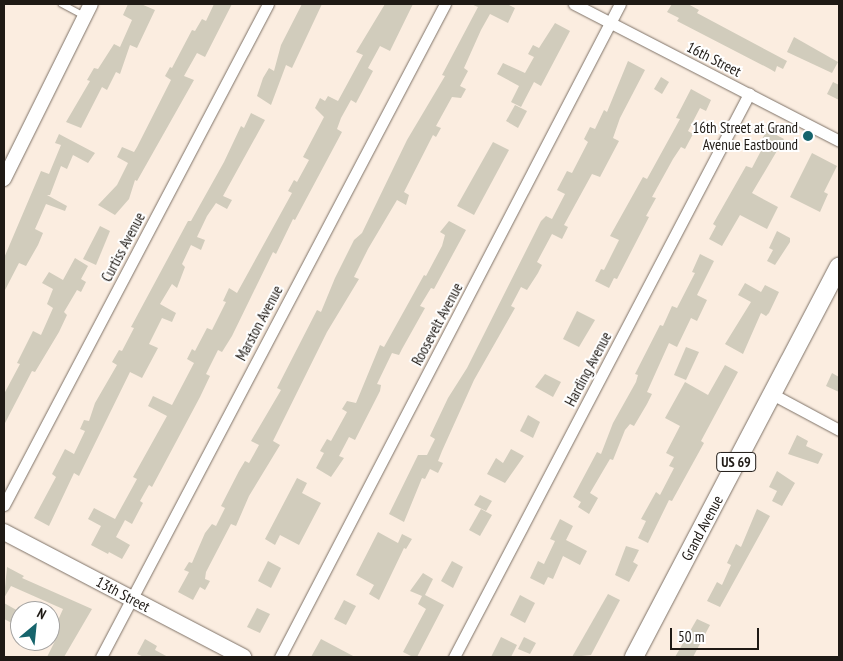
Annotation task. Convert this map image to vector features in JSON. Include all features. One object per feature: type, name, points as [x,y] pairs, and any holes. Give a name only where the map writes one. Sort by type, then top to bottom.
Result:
[{"type":"main road","name":"Grand Avenue","points":[[634,657],[839,266]]},
{"type":"main road","name":"13th Street","points":[[4,532],[243,657]]},
{"type":"street","name":"Curtiss Avenue","points":[[4,505],[268,4]]},
{"type":"street","name":"Marston Avenue","points":[[101,657],[445,4]]},
{"type":"street","name":"16th Street","points":[[574,4],[839,141]]},
{"type":"street","name":"Roosevelt Avenue","points":[[280,657],[620,4]]},
{"type":"street","points":[[4,179],[88,10]]},
{"type":"street","name":"Harding Avenue","points":[[454,657],[749,94]]},
{"type":"street","points":[[772,394],[839,430]]},
{"type":"lane","points":[[62,4],[88,10]]},
{"type":"building","points":[[128,4],[141,4],[155,10],[137,48],[130,45],[120,74],[116,72],[107,90],[102,87],[81,128],[66,122],[90,81],[87,80],[94,68],[98,69],[114,44],[120,47],[132,20],[123,15]]},
{"type":"building","points":[[214,4],[232,4],[205,57],[197,53],[184,76],[194,80],[137,181],[135,180],[129,199],[115,215],[98,205],[117,185],[128,163],[117,157],[122,147],[134,152],[171,80],[165,76],[170,67],[172,68],[192,30],[195,31],[202,19],[206,21]]},
{"type":"building","points":[[302,4],[322,4],[292,68],[286,65],[271,105],[257,96],[263,78],[269,68],[274,71],[281,45]]},
{"type":"building","points":[[385,4],[413,4],[390,51],[380,46],[368,68],[373,71],[356,103],[351,100],[341,118],[337,129],[342,132],[295,220],[293,219],[276,254],[273,252],[232,336],[222,352],[218,350],[206,374],[210,376],[200,397],[152,487],[149,485],[140,501],[143,503],[132,524],[125,520],[116,537],[130,545],[122,559],[109,552],[108,554],[91,545],[101,526],[88,519],[94,508],[115,519],[137,479],[133,477],[167,416],[148,406],[153,396],[172,405],[194,363],[187,359],[192,349],[195,351],[207,328],[212,330],[226,302],[223,301],[229,288],[237,293],[292,193],[288,191],[294,180],[297,182],[309,160],[303,157],[324,117],[315,108],[320,98],[325,101],[328,96],[338,101],[363,55],[356,52]]},
{"type":"building","points":[[471,4],[507,4],[515,8],[508,23],[490,14],[481,30],[464,68],[468,71],[460,86],[466,89],[461,98],[452,97],[436,126],[441,128],[436,137],[433,135],[404,192],[409,195],[406,205],[397,200],[368,249],[354,277],[359,279],[327,332],[273,441],[280,445],[249,496],[236,526],[231,524],[206,572],[205,579],[210,581],[205,590],[200,587],[193,600],[178,592],[189,572],[184,570],[189,562],[192,563],[205,533],[212,524],[216,526],[225,508],[221,506],[239,471],[245,461],[249,463],[259,445],[251,441],[281,390],[277,388],[317,310],[321,312],[354,240],[362,233],[407,140],[445,76],[442,75],[478,7]]},
{"type":"building","points":[[672,4],[688,4],[699,10],[697,13],[787,61],[783,69],[777,66],[775,72],[677,21],[679,18],[667,12]]},
{"type":"building","points":[[555,23],[570,31],[541,86],[534,82],[521,107],[511,102],[519,86],[497,74],[503,63],[525,73],[534,57],[528,54],[533,45],[539,48]]},
{"type":"building","points":[[794,37],[838,62],[832,73],[787,52]]},
{"type":"building","points":[[628,61],[645,70],[620,118],[613,138],[619,141],[600,177],[592,174],[564,225],[568,227],[562,239],[552,234],[537,262],[542,265],[538,273],[527,290],[521,287],[511,306],[515,308],[474,380],[442,451],[438,461],[443,463],[438,473],[430,469],[425,479],[422,478],[404,522],[389,514],[418,455],[427,455],[435,439],[430,436],[448,398],[467,368],[541,221],[546,216],[552,219],[565,194],[557,190],[567,171],[572,173],[588,142],[584,139],[590,127],[595,129],[604,110],[607,112]]},
{"type":"building","points":[[661,77],[669,82],[662,94],[654,89]]},
{"type":"building","points":[[833,82],[839,85],[839,100],[827,94]]},
{"type":"building","points":[[691,89],[711,100],[706,111],[700,108],[688,131],[693,134],[685,149],[681,147],[673,159],[652,197],[656,198],[646,216],[649,217],[617,279],[614,278],[609,288],[595,281],[601,269],[604,270],[619,240],[610,236],[643,177],[647,179],[680,119],[676,118]]},
{"type":"building","points":[[515,105],[527,111],[518,128],[506,121]]},
{"type":"building","points":[[251,113],[265,120],[223,196],[232,200],[227,209],[216,203],[207,216],[197,237],[205,240],[201,250],[191,245],[182,264],[185,267],[177,288],[172,284],[160,304],[176,313],[172,322],[162,318],[149,344],[158,348],[142,378],[130,372],[79,476],[74,473],[49,526],[34,518],[56,477],[52,474],[65,449],[74,454],[85,431],[80,429],[84,420],[89,421],[95,403],[117,365],[112,362],[119,350],[122,351],[134,328],[131,327],[188,221],[191,221],[224,162],[241,126],[244,128]]},
{"type":"building","points":[[767,130],[784,139],[752,193],[778,207],[767,229],[740,215],[722,246],[709,239],[716,226],[713,224],[746,166],[752,168],[765,143],[761,141]]},
{"type":"building","points":[[59,134],[95,153],[88,163],[73,155],[67,169],[61,166],[50,195],[47,195],[67,206],[65,211],[46,204],[35,229],[43,233],[38,245],[26,266],[19,263],[4,292],[4,258],[41,171],[49,174],[61,145],[55,143]]},
{"type":"building","points":[[493,142],[509,150],[474,215],[457,206]]},
{"type":"building","points":[[812,153],[837,166],[824,192],[828,194],[820,212],[790,197]]},
{"type":"building","points":[[449,221],[466,230],[434,289],[431,288],[420,306],[425,308],[399,355],[392,353],[377,384],[381,385],[380,391],[355,440],[349,437],[339,456],[344,458],[331,477],[316,468],[324,453],[320,451],[327,439],[331,441],[347,412],[342,409],[347,401],[356,403],[380,345],[384,347],[442,246],[445,235],[440,232]]},
{"type":"building","points":[[100,226],[110,231],[96,265],[83,259]]},
{"type":"building","points":[[777,231],[790,238],[790,242],[775,265],[767,261],[773,250],[769,248]]},
{"type":"building","points":[[700,254],[714,261],[697,295],[707,300],[697,321],[691,318],[677,347],[669,343],[647,392],[652,394],[647,404],[634,426],[630,424],[625,430],[613,460],[610,459],[590,493],[598,498],[589,514],[578,507],[581,502],[573,497],[597,452],[601,454],[613,423],[636,382],[638,375],[635,374],[660,325],[663,326],[672,306],[677,308],[695,273],[692,272]]},
{"type":"building","points":[[75,258],[88,266],[81,279],[86,282],[81,292],[77,290],[64,312],[67,315],[59,332],[35,372],[32,371],[4,425],[4,394],[20,364],[17,363],[33,331],[41,335],[53,308],[47,304],[53,289],[42,283],[49,272],[63,280]]},
{"type":"building","points":[[745,283],[761,292],[765,285],[779,292],[769,313],[766,316],[761,313],[743,354],[725,344],[751,302],[738,295]]},
{"type":"building","points":[[577,311],[595,320],[579,347],[563,339]]},
{"type":"building","points":[[686,347],[699,352],[686,380],[674,375]]},
{"type":"building","points":[[725,365],[738,372],[701,441],[704,443],[672,501],[669,500],[648,543],[638,538],[646,521],[641,519],[656,492],[660,495],[674,468],[669,466],[674,457],[666,453],[680,426],[665,418],[685,382],[708,395]]},
{"type":"building","points":[[832,373],[839,377],[839,392],[826,386]]},
{"type":"building","points":[[545,374],[561,382],[553,397],[535,387]]},
{"type":"building","points":[[528,415],[540,422],[533,438],[520,431]]},
{"type":"building","points":[[797,435],[808,441],[806,446],[823,454],[818,464],[788,454]]},
{"type":"building","points":[[511,449],[524,456],[505,483],[487,474],[496,458],[503,463]]},
{"type":"building","points":[[777,471],[795,483],[782,506],[772,501],[777,491],[769,487]]},
{"type":"building","points":[[297,478],[307,483],[302,493],[321,503],[299,545],[280,535],[275,545],[265,539]]},
{"type":"building","points":[[480,495],[492,501],[486,511],[474,505]]},
{"type":"building","points":[[481,509],[492,515],[480,536],[469,530]]},
{"type":"building","points":[[757,509],[770,516],[720,607],[707,601],[717,582],[722,585],[731,565],[727,563],[736,544],[741,547]]},
{"type":"building","points":[[560,519],[573,526],[566,540],[587,551],[580,565],[563,556],[553,579],[548,577],[544,585],[530,578],[538,561],[544,564],[555,541],[550,539]]},
{"type":"building","points":[[378,532],[398,543],[402,534],[412,539],[406,549],[404,548],[379,600],[369,594],[374,585],[356,575]]},
{"type":"building","points":[[626,546],[639,550],[633,562],[638,565],[629,582],[615,575]]},
{"type":"building","points":[[268,561],[281,568],[271,588],[258,581]]},
{"type":"building","points":[[452,561],[463,567],[453,588],[441,581]]},
{"type":"building","points":[[7,567],[24,576],[22,578],[92,609],[64,657],[47,657],[50,651],[60,651],[60,616],[63,609],[60,608],[60,601],[45,601],[11,586],[4,598]]},
{"type":"building","points":[[423,573],[433,579],[425,595],[444,605],[417,657],[413,657],[403,652],[426,609],[418,604],[422,596],[410,591]]},
{"type":"building","points":[[608,594],[620,600],[591,655],[572,657]]},
{"type":"building","points":[[520,595],[535,603],[525,623],[510,615]]},
{"type":"building","points":[[344,600],[356,606],[346,625],[334,619]]},
{"type":"building","points":[[4,603],[10,606],[10,622],[4,619]]},
{"type":"building","points":[[257,608],[270,614],[260,633],[247,627]]},
{"type":"building","points":[[697,619],[710,625],[693,657],[675,657]]},
{"type":"building","points":[[501,637],[517,645],[511,657],[491,657]]},
{"type":"building","points":[[524,637],[536,643],[530,654],[518,649]]},
{"type":"building","points":[[145,639],[157,646],[155,650],[168,657],[144,657],[137,654]]},
{"type":"building","points":[[321,639],[355,657],[311,657]]},
{"type":"place","name":"16th Street at Grand Avenue Eastbound","points":[[808,136]]}]
